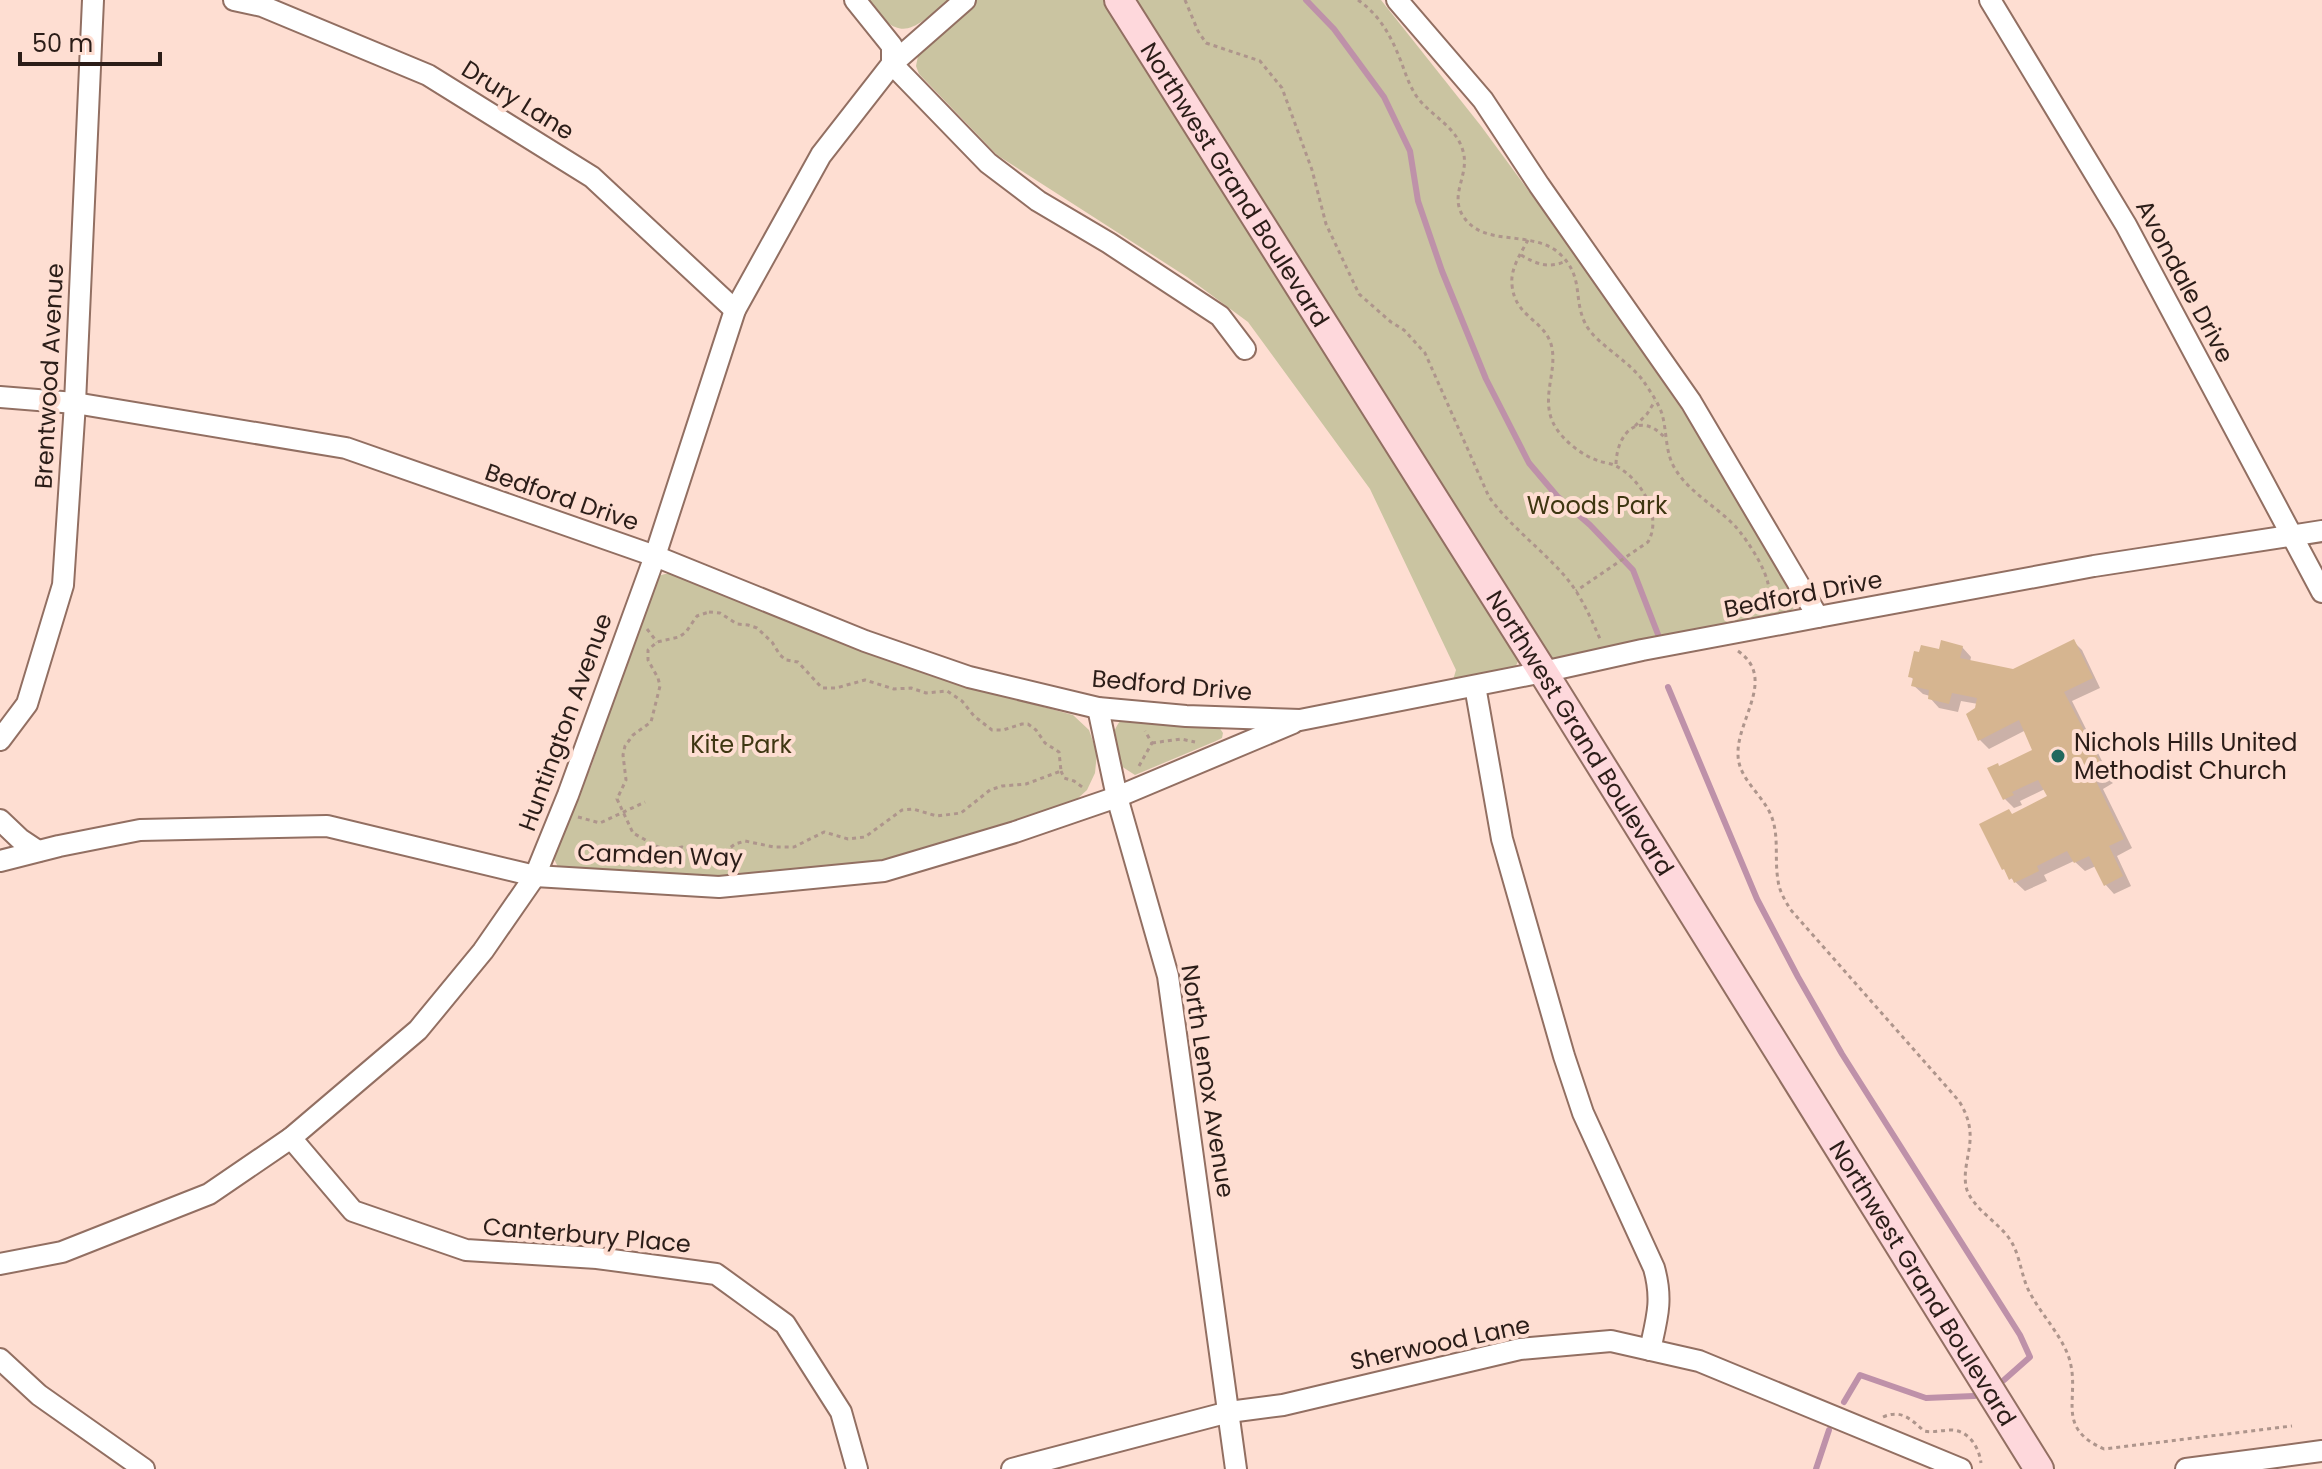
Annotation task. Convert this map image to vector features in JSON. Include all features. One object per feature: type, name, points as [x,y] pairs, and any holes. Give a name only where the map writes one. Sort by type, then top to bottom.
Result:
[{"type":"street","name":"Brentwood Avenue","points":[[0,740],[27,704],[63,585],[75,403],[93,0]]},
{"type":"street","name":"Drury Lane","points":[[234,0],[262,6],[428,75],[592,177],[735,310]]},
{"type":"street","points":[[855,0],[892,46],[892,64],[988,163],[1038,201],[1109,243],[1220,316],[1245,349]]},
{"type":"street","name":"Huntington Avenue","points":[[0,1264],[62,1252],[209,1194],[291,1138],[418,1030],[483,951],[535,876],[564,805],[655,556],[735,310],[821,155],[892,64],[965,0]]},
{"type":"street","name":"Northwest Grand Boulevard","points":[[1119,0],[1543,672],[2039,1469]]},
{"type":"street","points":[[1397,0],[1483,100],[1691,402],[1818,617]]},
{"type":"street","name":"Avondale Drive","points":[[1990,0],[2126,225],[2322,592]]},
{"type":"street","name":"Bedford Drive","points":[[0,397],[75,403],[346,448],[655,556],[865,641],[969,677],[1098,708],[1186,716],[1300,720],[1818,617],[2094,566],[2322,531]]},
{"type":"street","points":[[1475,686],[1502,839],[1564,1056],[1583,1113],[1654,1268],[1660,1288],[1650,1350]]},
{"type":"street","name":"North Lenox Avenue","points":[[1098,708],[1168,976],[1236,1469]]},
{"type":"street","name":"Camden Way","points":[[0,861],[140,830],[327,826],[535,876],[719,887],[884,871],[1015,832],[1121,795],[1300,720]]},
{"type":"street","points":[[0,820],[38,851]]},
{"type":"street","name":"Canterbury Place","points":[[291,1138],[353,1211],[466,1250],[597,1258],[716,1274],[785,1324],[841,1412],[857,1469]]},
{"type":"street","name":"Sherwood Lane","points":[[1012,1469],[1229,1412],[1283,1405],[1520,1349],[1611,1341],[1699,1361],[1857,1425],[1971,1466]]},
{"type":"street","points":[[0,1359],[39,1395],[144,1469]]},
{"type":"street","points":[[2186,1469],[2322,1451]]},
{"type":"path","points":[[1185,0],[1206,43],[1260,61],[1282,88],[1312,170],[1326,224],[1359,294],[1404,330],[1425,353],[1489,497],[1502,515],[1565,576],[1576,591],[1606,657]]},
{"type":"path","points":[[1358,0],[1382,21],[1417,96],[1460,140],[1466,169],[1458,200],[1460,211],[1467,221],[1491,235],[1528,239],[1548,246],[1566,261],[1577,281],[1584,322],[1634,370],[1662,413],[1670,457],[1679,474],[1736,527],[1764,572],[1770,592],[1766,602],[1753,609]]},
{"type":"path","points":[[1528,239],[1511,280],[1513,294],[1525,315],[1545,331],[1550,341],[1553,352],[1548,398],[1550,415],[1556,428],[1584,455],[1616,465],[1638,484],[1654,522],[1653,533],[1640,550],[1576,591]]},
{"type":"path","points":[[1520,255],[1544,265],[1555,266],[1566,261]]},
{"type":"path","points":[[1616,465],[1620,439],[1647,414],[1655,401]]},
{"type":"path","points":[[1631,429],[1639,426],[1653,428],[1666,439]]},
{"type":"path","points":[[709,612],[720,613],[737,624],[757,628],[780,655],[786,660],[798,662],[822,688],[836,688],[865,680],[894,689],[911,688],[926,693],[947,691],[992,730],[1028,724],[1045,743],[1059,752],[1061,771],[1026,784],[990,790],[961,813],[937,816],[913,809],[902,810],[865,837],[848,839],[824,832],[794,847],[774,847],[745,841],[713,857],[682,847],[667,850],[633,833],[624,813],[617,799],[626,780],[625,746],[633,735],[651,722],[660,686],[648,660],[648,650],[657,642],[679,637],[697,616],[709,612]]},
{"type":"path","points":[[1729,648],[1748,658],[1756,679],[1738,742],[1739,764],[1774,824],[1778,881],[1782,895],[1790,909],[1959,1101],[1967,1114],[1970,1128],[1965,1178],[1967,1189],[1974,1203],[2010,1240],[2028,1288],[2065,1349],[2073,1375],[2072,1412],[2075,1426],[2089,1442],[2104,1449],[2292,1426]]},
{"type":"path","points":[[1126,710],[1152,743]]},
{"type":"path","points":[[1121,795],[1152,743],[1173,739],[1191,741],[1213,757]]},
{"type":"path","points":[[564,805],[571,815],[600,823],[645,802]]},
{"type":"path","points":[[1879,1421],[1893,1413],[1908,1417],[1924,1431],[1963,1432],[1974,1443],[1981,1457],[1971,1466]]},
{"type":"green space","points":[[867,0],[948,0],[915,25],[898,28],[878,14]]},
{"type":"green space","points":[[977,0],[1105,0],[1520,657],[1515,668],[1453,680],[1456,670],[1370,489],[1248,322],[1187,277],[997,155],[919,74],[916,66],[918,56]]},
{"type":"green space","name":"Woods Park","points":[[1133,0],[1381,0],[1481,126],[1561,235],[1691,423],[1795,599],[1794,608],[1786,615],[1562,662],[1550,659]]},
{"type":"green space","name":"Kite Park","points":[[674,574],[970,687],[1073,715],[1089,730],[1097,753],[1095,773],[1087,790],[1076,800],[931,851],[809,875],[743,879],[565,870],[558,867],[554,849],[591,767],[654,582],[658,576]]},
{"type":"green space","points":[[1121,720],[1219,727],[1223,733],[1222,738],[1216,741],[1135,775],[1121,766],[1115,748],[1114,732]]},
{"type":"building","name":"Nichols Hills United Methodist Church","points":[[2074,639],[2093,678],[2064,692],[2106,773],[2095,779],[2124,839],[2109,846],[2123,876],[2104,886],[2089,856],[2074,863],[2067,851],[2037,866],[2039,871],[2014,883],[2002,870],[1979,824],[2009,809],[2012,814],[2047,796],[2038,780],[2012,792],[2014,795],[2003,800],[1987,768],[1998,763],[1999,766],[2032,750],[2019,720],[1978,741],[1966,714],[1975,708],[1977,698],[1952,693],[1949,704],[1928,699],[1929,690],[1911,686],[1913,678],[1908,677],[1914,651],[1919,652],[1921,645],[1939,649],[1941,640],[1963,646],[1960,658],[2013,669]]},
{"type":"waterway","points":[[1306,0],[1334,29],[1384,97],[1410,151],[1418,201],[1442,271],[1486,379],[1529,463],[1557,496],[1633,570],[1659,637]]},
{"type":"waterway","points":[[1668,687],[1757,899],[1798,977],[1842,1054],[2020,1335],[2030,1357],[2004,1380]]},
{"type":"waterway","points":[[1844,1402],[1860,1375],[1926,1398],[1974,1396]]},
{"type":"waterway","points":[[1816,1469],[1829,1430]]},
{"type":"place","name":"Nichols Hills United Methodist Church","points":[[2058,756]]}]
